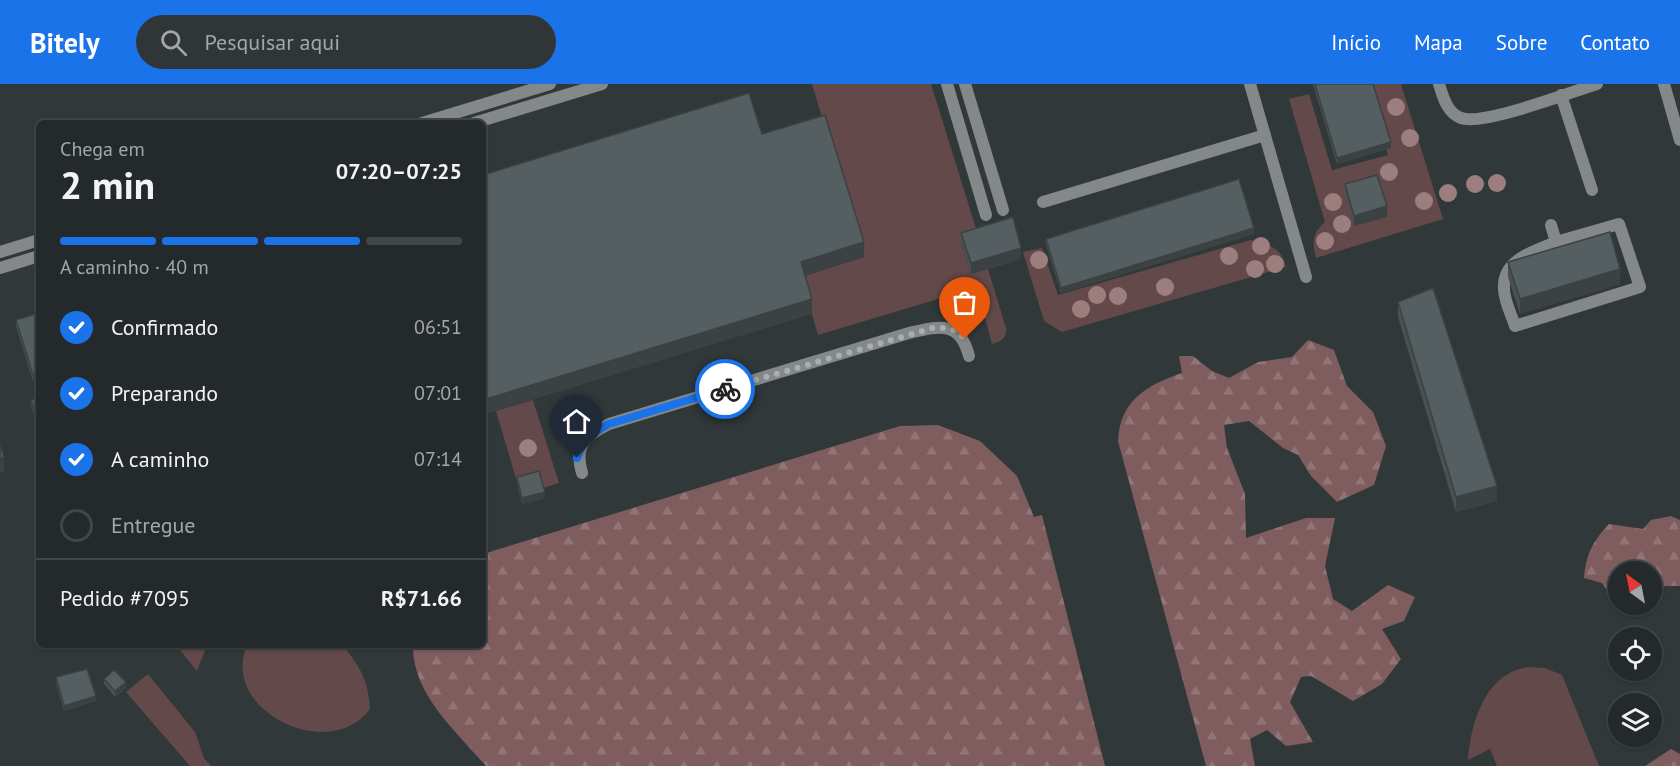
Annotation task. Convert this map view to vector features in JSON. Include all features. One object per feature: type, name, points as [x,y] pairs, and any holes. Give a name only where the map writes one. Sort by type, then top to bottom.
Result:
[{"type":"lane","points":[[432,120],[550,84]]},
{"type":"lane","points":[[484,120],[602,84]]},
{"type":"lane","points":[[947,84],[986,214]]},
{"type":"lane","points":[[964,84],[1003,210]]},
{"type":"lane","points":[[1250,84],[1306,277]]},
{"type":"lane","points":[[1439,84],[1451,112],[1462,119],[1483,119],[1596,84]]},
{"type":"lane","points":[[1664,84],[1680,140]]},
{"type":"lane","points":[[1561,95],[1592,190]]},
{"type":"lane","points":[[1043,202],[1265,135]]},
{"type":"lane","points":[[1619,224],[1640,287],[1515,326],[1503,288],[1509,269],[1517,258],[1556,242],[1619,224]]},
{"type":"lane","points":[[1551,225],[1556,242]]},
{"type":"lane","points":[[0,252],[36,241]]},
{"type":"lane","points":[[0,268],[36,257]]},
{"type":"lane","points":[[582,473],[577,458],[581,445],[593,432],[609,424],[909,333],[936,327],[955,330],[965,339],[969,356]]},
{"type":"shaded area","points":[[812,84],[931,84],[979,238],[961,244],[971,273],[988,269],[1006,328],[1006,334],[1001,341],[992,344],[978,293],[968,290],[818,335],[801,277],[864,257]]},
{"type":"shaded area","points":[[1368,84],[1401,84],[1443,219],[1316,258],[1314,238],[1325,222],[1289,99],[1309,94],[1332,170],[1388,155]]},
{"type":"shaded area","points":[[1251,240],[1264,243],[1278,251],[1286,267],[1062,332],[1044,321],[1023,252],[1042,248],[1058,295]]},
{"type":"shaded area","points":[[533,400],[559,483],[543,488],[517,482],[496,411]]},
{"type":"shaded area","points":[[178,648],[206,648],[197,671]]},
{"type":"shaded area","points":[[246,648],[345,648],[362,675],[370,709],[352,725],[330,731],[306,730],[283,722],[263,709],[249,691],[243,669]]},
{"type":"shaded area","points":[[1529,667],[1545,668],[1562,675],[1599,766],[1497,766],[1490,749],[1468,760],[1477,716],[1491,689],[1501,678]]},
{"type":"shaded area","points":[[148,674],[195,732],[204,758],[211,766],[190,766],[126,692]]},
{"type":"green space","points":[[1308,340],[1334,350],[1347,386],[1373,412],[1386,446],[1374,485],[1337,502],[1311,476],[1298,455],[1283,448],[1249,421],[1224,425],[1227,448],[1245,494],[1246,538],[1306,518],[1335,518],[1325,566],[1333,599],[1352,611],[1388,585],[1415,597],[1404,621],[1382,629],[1401,659],[1382,684],[1353,701],[1311,676],[1301,677],[1290,702],[1313,742],[1286,746],[1267,730],[1250,739],[1255,766],[1206,766],[1118,441],[1120,427],[1124,415],[1138,396],[1158,383],[1182,373],[1179,356],[1193,356],[1212,371],[1229,378],[1258,362],[1292,357]]},
{"type":"green space","points":[[938,425],[980,441],[1017,476],[1034,517],[1042,515],[1105,766],[486,766],[449,725],[428,696],[420,680],[413,648],[486,648],[486,553],[900,426]]},
{"type":"green space","points":[[1671,516],[1680,520],[1680,586],[1662,588],[1662,561],[1608,561],[1608,592],[1602,583],[1584,578],[1591,548],[1609,524],[1643,529],[1651,520]]},
{"type":"green space","points":[[1671,749],[1680,754],[1680,766],[1645,766]]},
{"type":"building","points":[[1315,84],[1373,84],[1391,142],[1337,158]]},
{"type":"building","points":[[749,93],[762,134],[825,115],[864,242],[801,262],[812,299],[486,399],[486,174]]},
{"type":"building","points":[[1377,175],[1387,206],[1354,216],[1345,184]]},
{"type":"building","points":[[1239,179],[1254,228],[1061,288],[1046,239]]},
{"type":"building","points":[[1013,217],[1021,248],[971,263],[961,233]]},
{"type":"building","points":[[1610,232],[1620,269],[1520,299],[1508,262]]},
{"type":"building","points":[[1433,288],[1497,486],[1456,497],[1398,302]]},
{"type":"building","points":[[36,314],[36,374],[33,375],[16,320]]},
{"type":"building","points":[[36,398],[36,416],[31,400]]},
{"type":"building","points":[[0,445],[4,457],[0,458]]},
{"type":"building","points":[[539,471],[545,492],[522,498],[517,477]]},
{"type":"building","points":[[87,669],[96,696],[64,706],[56,677]]},
{"type":"building","points":[[114,670],[126,682],[115,691],[104,679]]},
{"type":"way so far","points":[[725,389],[909,333],[936,327],[955,330],[965,339]]},
{"type":"route","points":[[577,458],[581,445],[593,432],[609,424],[725,389]]}]
